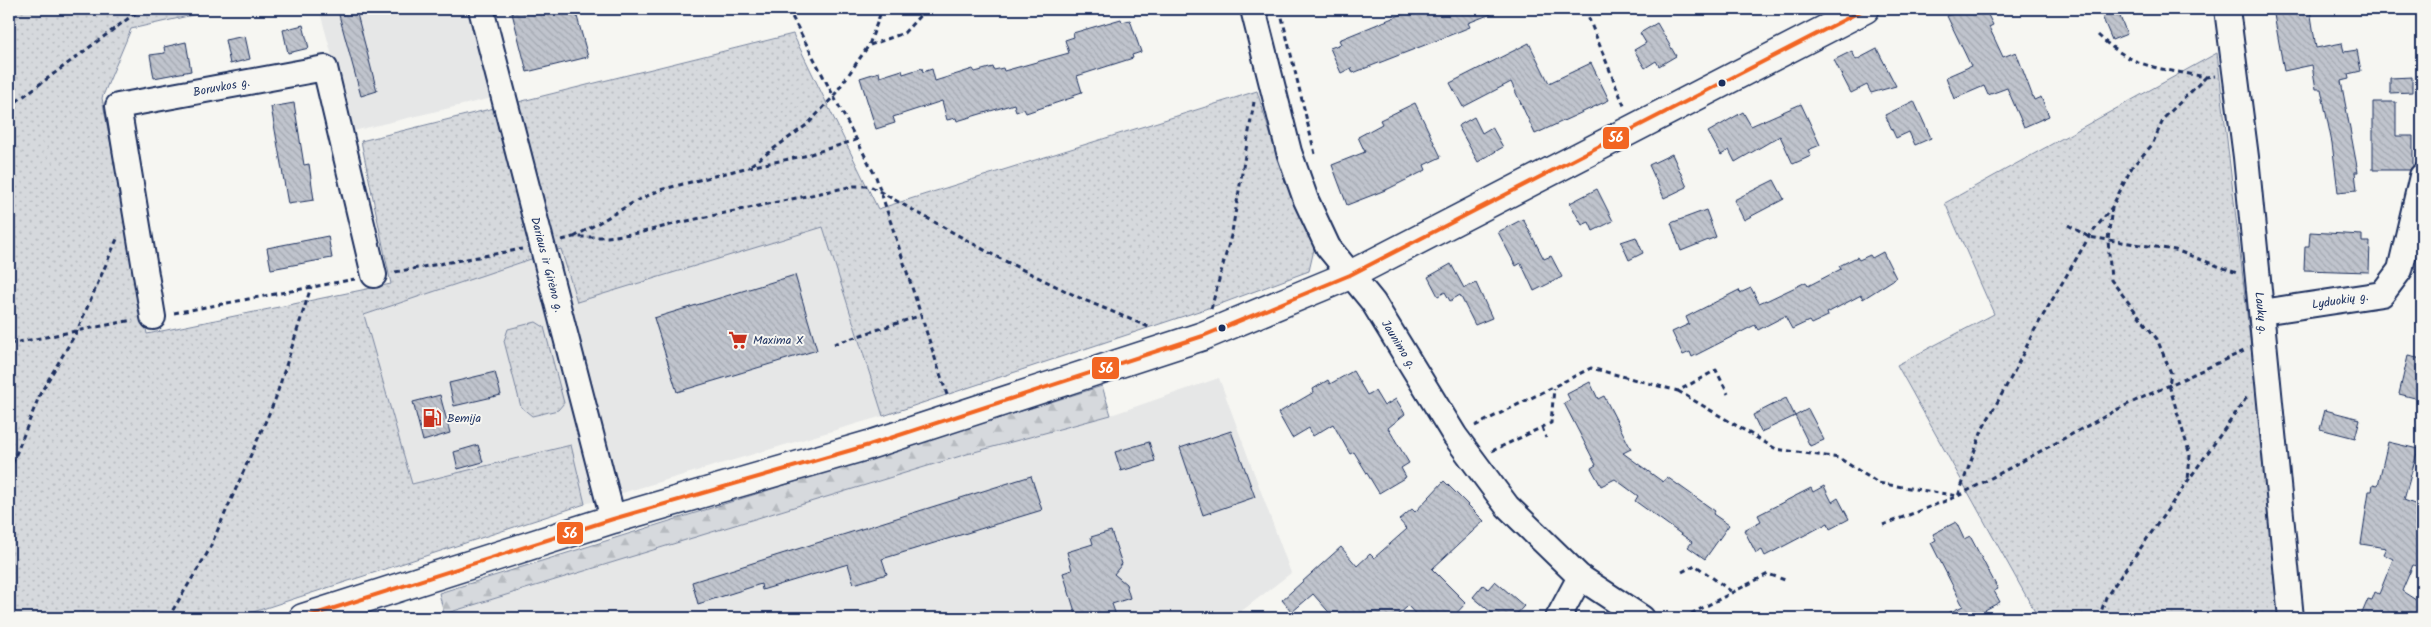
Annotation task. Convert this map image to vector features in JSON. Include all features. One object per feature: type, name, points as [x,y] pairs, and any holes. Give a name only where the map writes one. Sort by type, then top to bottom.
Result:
[{"type":"main road","points":[[302,618],[613,519],[869,445],[1194,339],[1350,275],[1865,9]]},
{"type":"street","name":"Dariaus ir Girėno g.","points":[[481,9],[613,519]]},
{"type":"street","name":"Jaunimo g.","points":[[1253,9],[1290,152],[1306,200],[1328,247],[1373,302],[1472,461],[1507,506],[1580,577],[1642,618]]},
{"type":"street","name":"Laukų g.","points":[[2227,9],[2259,281],[2291,618]]},
{"type":"street","name":"Boruvkos g.","points":[[153,317],[118,106],[325,68],[374,276]]},
{"type":"street","name":"Lyduokių g.","points":[[2262,312],[2382,294],[2400,270],[2422,176]]},
{"type":"street","points":[[1558,618],[1580,577]]},
{"type":"path","points":[[9,107],[141,9]]},
{"type":"path","points":[[788,9],[876,177],[948,399],[950,418]]},
{"type":"path","points":[[749,167],[808,124],[833,97],[869,46],[882,9]]},
{"type":"path","points":[[869,46],[904,33],[926,9]]},
{"type":"path","points":[[1280,9],[1315,155]]},
{"type":"path","points":[[1585,9],[1634,129]]},
{"type":"path","points":[[2098,35],[2116,52],[2141,65],[2206,77],[2235,74]]},
{"type":"path","points":[[1958,496],[1983,428],[2034,331],[2089,237],[2112,207],[2132,167],[2152,145],[2164,118],[2206,77]]},
{"type":"path","points":[[856,140],[804,156],[749,167],[660,190],[636,201],[573,237],[607,238],[639,234],[682,222],[854,186],[870,186],[1012,264],[1082,299],[1194,339],[1232,232],[1254,97]]},
{"type":"path","points":[[2112,207],[2108,240],[2111,280],[2157,339],[2171,373],[2169,386],[2190,455],[2188,481]]},
{"type":"path","points":[[2068,225],[2089,237],[2175,250],[2259,281]]},
{"type":"path","points":[[9,472],[40,394],[76,331],[119,236]]},
{"type":"path","points":[[9,344],[542,245]]},
{"type":"path","points":[[168,618],[208,552],[275,400],[311,287]]},
{"type":"path","points":[[834,344],[922,315]]},
{"type":"path","points":[[1883,525],[1958,496],[2122,407],[2265,341]]},
{"type":"path","points":[[2099,618],[2106,596],[2267,367]]},
{"type":"path","points":[[1456,436],[1591,368],[1678,391],[1776,449],[1839,458],[1878,483],[1958,496]]},
{"type":"path","points":[[1678,391],[1716,370],[1728,394]]},
{"type":"path","points":[[1472,461],[1551,423],[1554,387]]},
{"type":"path","points":[[1542,427],[1546,438]]},
{"type":"path","points":[[1682,572],[1695,565],[1732,592]]},
{"type":"path","points":[[1683,618],[1768,574],[1785,580]]},
{"type":"shaded area","points":[[319,9],[470,9],[496,97],[353,131]]},
{"type":"shaded area","points":[[823,227],[883,416],[585,504],[571,445],[412,484],[364,315],[562,249],[577,302]]},
{"type":"shaded area","points":[[1219,378],[1291,573],[1239,613],[1240,618],[431,618],[967,454],[1111,415]]},
{"type":"green space","points":[[9,9],[219,9],[131,29],[102,98],[147,334],[391,284],[361,141],[793,34],[878,209],[1257,91],[1273,143],[1315,245],[1309,271],[1223,303],[883,416],[823,227],[577,302],[561,249],[364,315],[412,484],[571,445],[585,504],[235,618],[9,618]]},
{"type":"green space","points":[[2217,53],[2282,618],[2022,618],[2035,612],[1897,365],[1994,314],[1945,203]]},
{"type":"green space","points":[[536,322],[544,327],[564,403],[558,410],[532,416],[521,407],[504,341],[508,329]]},
{"type":"green space","points":[[1102,386],[1111,415],[967,454],[444,614],[439,593]]},
{"type":"building","points":[[511,9],[575,9],[588,57],[527,72]]},
{"type":"building","points":[[1430,9],[1501,10],[1468,23],[1470,27],[1443,38],[1353,73],[1351,68],[1341,73],[1330,48],[1341,44],[1339,40],[1412,10],[1414,15]]},
{"type":"building","points":[[1963,9],[1985,9],[1993,25],[1989,27],[2003,57],[2016,52],[2034,100],[2041,97],[2049,116],[2024,127],[2007,88],[1988,95],[1984,86],[1954,99],[1946,77],[1971,66],[1947,16]]},
{"type":"building","points":[[2099,9],[2117,9],[2127,34],[2112,40]]},
{"type":"building","points":[[2273,9],[2310,9],[2316,48],[2342,43],[2344,52],[2357,50],[2361,71],[2348,74],[2349,79],[2341,81],[2358,172],[2355,172],[2357,190],[2338,192],[2332,143],[2321,89],[2316,89],[2312,65],[2284,71]]},
{"type":"building","points":[[356,10],[377,91],[361,96],[339,15]]},
{"type":"building","points":[[1121,19],[1122,22],[1130,20],[1141,52],[1132,55],[1133,58],[1077,76],[1082,92],[1073,95],[1074,97],[1026,113],[1024,109],[1016,112],[1014,104],[957,121],[956,118],[947,120],[942,101],[893,117],[895,123],[876,129],[860,78],[879,72],[880,77],[902,70],[903,74],[922,68],[923,72],[932,69],[935,81],[973,69],[975,72],[993,67],[994,70],[1003,68],[1004,71],[1069,53],[1065,40],[1074,37],[1073,33]]},
{"type":"building","points":[[1657,23],[1676,56],[1659,66],[1656,61],[1645,68],[1634,50],[1646,43],[1640,33]]},
{"type":"building","points":[[303,25],[309,48],[288,53],[283,30]]},
{"type":"building","points":[[245,36],[250,59],[230,64],[225,40]]},
{"type":"building","points":[[186,42],[191,71],[154,78],[150,55],[165,53],[164,47]]},
{"type":"building","points":[[1529,43],[1549,83],[1591,63],[1609,100],[1535,134],[1511,82],[1463,107],[1450,83]]},
{"type":"building","points":[[1877,49],[1896,86],[1871,93],[1867,85],[1851,93],[1834,60],[1852,51],[1856,60]]},
{"type":"building","points":[[2412,77],[2412,92],[2390,93],[2390,78]]},
{"type":"building","points":[[1914,101],[1931,138],[1915,145],[1909,132],[1896,138],[1885,115]]},
{"type":"building","points":[[2373,102],[2396,102],[2396,136],[2413,136],[2413,166],[2410,170],[2373,170]]},
{"type":"building","points":[[294,103],[304,165],[309,164],[314,200],[288,204],[271,107]]},
{"type":"building","points":[[1415,103],[1441,157],[1424,165],[1426,170],[1388,189],[1347,205],[1332,165],[1365,152],[1358,137],[1382,124],[1380,120]]},
{"type":"building","points":[[1801,104],[1820,145],[1808,150],[1811,156],[1793,164],[1780,136],[1735,162],[1729,150],[1721,155],[1708,132],[1743,112],[1751,126]]},
{"type":"building","points":[[1474,117],[1482,133],[1492,127],[1503,147],[1478,162],[1458,126]]},
{"type":"building","points":[[1672,154],[1687,187],[1664,198],[1649,165]]},
{"type":"building","points":[[1774,180],[1784,199],[1744,220],[1734,200]]},
{"type":"building","points":[[1597,189],[1613,221],[1593,231],[1589,222],[1582,225],[1570,203]]},
{"type":"building","points":[[1706,210],[1716,237],[1681,251],[1671,223]]},
{"type":"building","points":[[1523,219],[1544,259],[1551,256],[1562,277],[1534,291],[1521,263],[1516,266],[1498,232]]},
{"type":"building","points":[[2310,232],[2362,235],[2362,242],[2370,242],[2369,272],[2304,270],[2305,246],[2309,246]]},
{"type":"building","points":[[328,236],[332,258],[271,269],[267,248]]},
{"type":"building","points":[[1636,237],[1643,253],[1629,260],[1621,242]]},
{"type":"building","points":[[1883,252],[1896,278],[1863,299],[1861,295],[1827,313],[1828,316],[1811,324],[1809,321],[1792,329],[1785,316],[1758,330],[1755,325],[1692,357],[1690,352],[1683,355],[1672,332],[1689,324],[1686,317],[1739,290],[1740,293],[1751,288],[1759,303],[1806,282],[1808,286],[1841,269],[1839,266],[1857,257],[1859,260],[1870,255],[1872,258]]},
{"type":"building","points":[[1451,264],[1464,288],[1476,283],[1492,318],[1475,325],[1460,295],[1450,301],[1445,292],[1438,296],[1428,277]]},
{"type":"building","name":"Maxima X","points":[[795,275],[817,350],[677,392],[654,318]]},
{"type":"building","points":[[2408,356],[2422,359],[2422,384],[2419,399],[2399,394]]},
{"type":"building","points":[[1353,371],[1367,395],[1375,391],[1384,406],[1396,399],[1405,414],[1388,428],[1409,463],[1401,468],[1406,477],[1379,493],[1354,452],[1350,454],[1333,424],[1313,436],[1309,428],[1292,438],[1278,413],[1314,392],[1313,389],[1328,380],[1330,384]]},
{"type":"building","points":[[495,372],[501,395],[454,406],[449,383]]},
{"type":"building","points":[[1590,382],[1598,399],[1604,396],[1631,449],[1623,453],[1663,482],[1667,477],[1715,511],[1713,514],[1729,525],[1705,559],[1688,547],[1692,542],[1635,501],[1638,496],[1615,479],[1601,486],[1591,468],[1596,465],[1564,403],[1570,400],[1567,394]]},
{"type":"building","name":"Bemija","points":[[440,395],[450,433],[423,441],[413,402]]},
{"type":"building","points":[[1786,398],[1795,416],[1761,432],[1753,415]]},
{"type":"building","points":[[1808,409],[1824,440],[1810,446],[1795,416]]},
{"type":"building","points":[[2325,410],[2360,419],[2355,438],[2320,429]]},
{"type":"building","points":[[1231,431],[1255,497],[1203,515],[1180,448]]},
{"type":"building","points":[[1149,442],[1155,461],[1121,471],[1115,452]]},
{"type":"building","points":[[2388,442],[2418,449],[2404,500],[2422,507],[2422,554],[2417,566],[2413,565],[2402,591],[2422,604],[2422,618],[2360,618],[2368,599],[2372,600],[2375,592],[2379,594],[2393,559],[2383,554],[2386,548],[2361,544],[2369,491],[2372,491],[2373,484],[2378,485]]},
{"type":"building","points":[[478,445],[483,462],[458,469],[454,452]]},
{"type":"building","points":[[1031,476],[1042,510],[882,559],[887,574],[854,584],[848,564],[762,590],[761,584],[698,604],[692,582]]},
{"type":"building","points":[[1444,481],[1484,521],[1432,569],[1466,603],[1452,618],[1419,618],[1408,606],[1395,618],[1334,618],[1313,594],[1292,612],[1282,600],[1341,547],[1357,566],[1370,554],[1374,558],[1407,529],[1399,520],[1412,509],[1415,512]]},
{"type":"building","points":[[1824,486],[1832,502],[1838,498],[1849,519],[1830,529],[1828,523],[1765,556],[1762,550],[1756,553],[1744,530],[1761,521],[1758,515],[1811,488],[1813,492]]},
{"type":"building","points":[[1956,522],[1964,539],[1970,536],[1998,589],[1994,591],[2000,602],[1985,610],[1989,618],[1938,618],[1963,606],[1931,543],[1936,540],[1933,534]]},
{"type":"building","points":[[1111,531],[1122,564],[1114,574],[1126,584],[1130,598],[1112,604],[1117,618],[1077,618],[1063,573],[1072,570],[1067,552],[1093,544],[1091,537]]},
{"type":"building","points":[[1495,581],[1524,606],[1513,618],[1498,618],[1473,597],[1483,585],[1488,589]]},
{"type":"transit line","name":"56","points":[[303,618],[613,519],[869,445],[1203,336],[1350,275],[1865,9]]},
{"type":"place","name":"Maxima X","points":[[738,340]]},
{"type":"place","name":"Bemija","points":[[432,418]]}]
